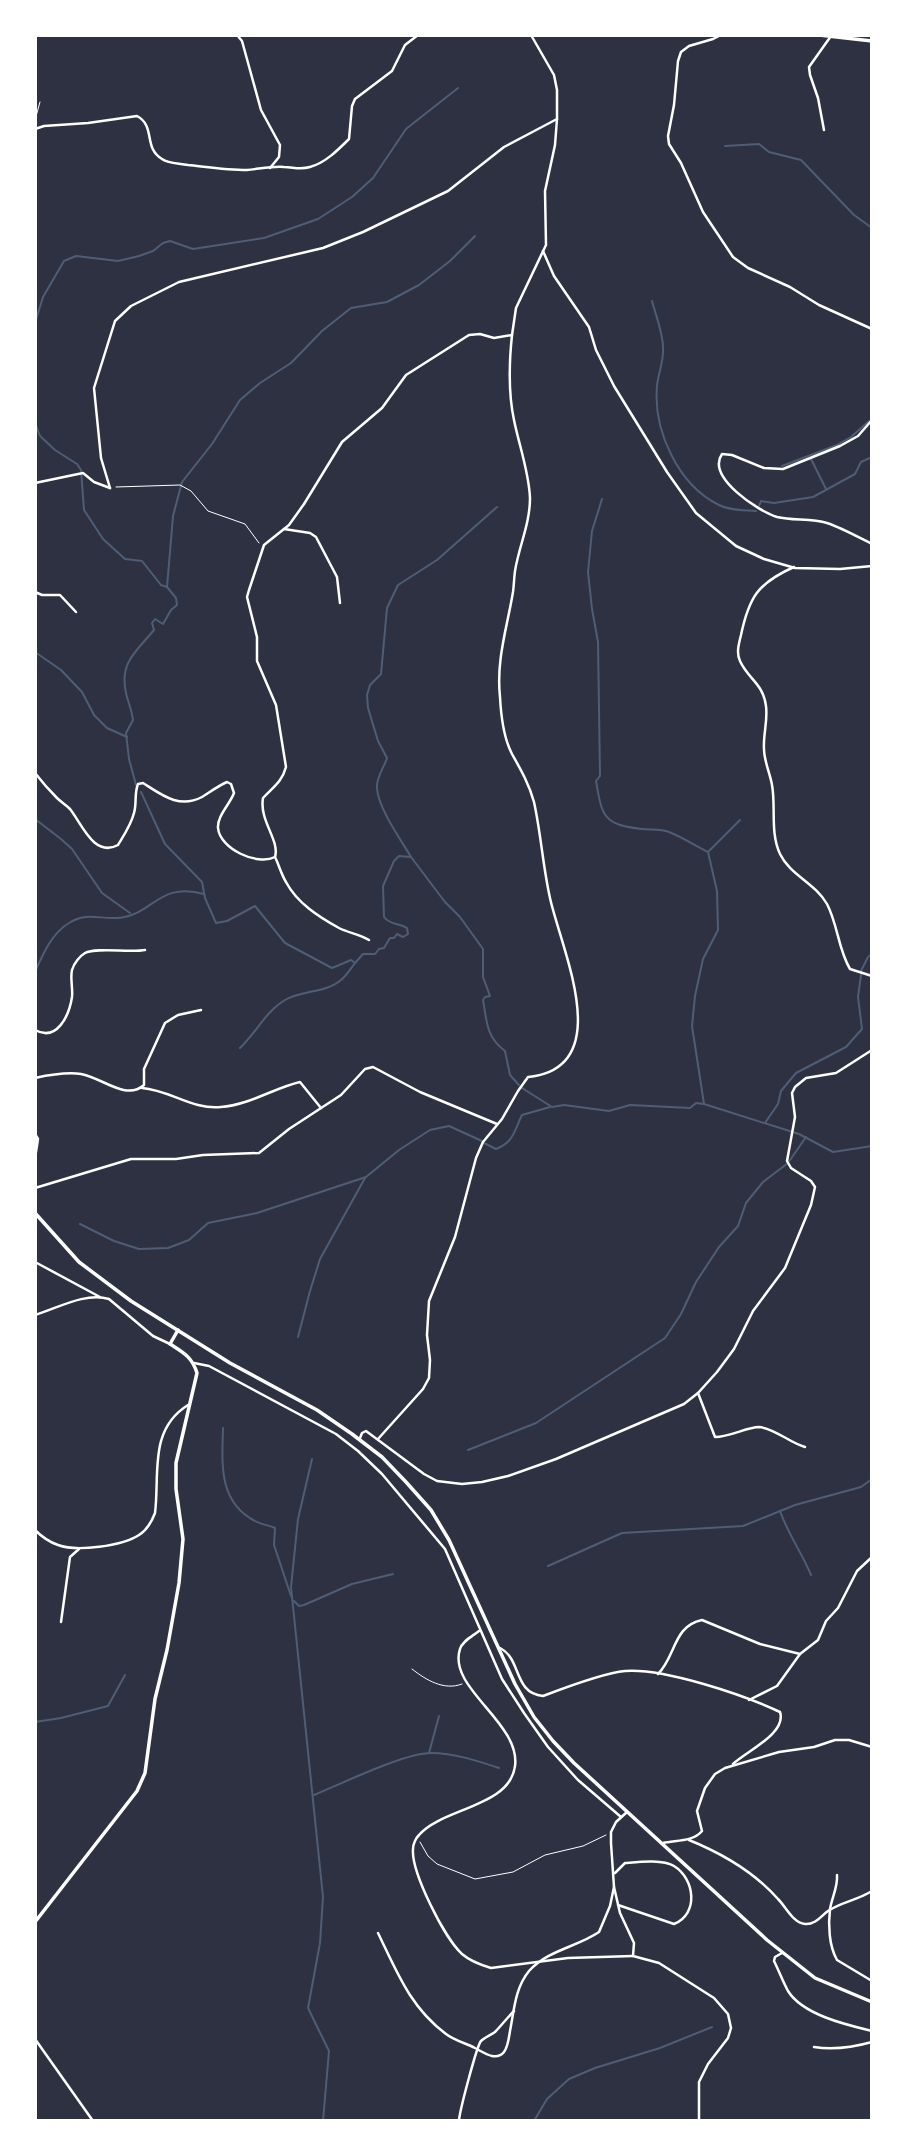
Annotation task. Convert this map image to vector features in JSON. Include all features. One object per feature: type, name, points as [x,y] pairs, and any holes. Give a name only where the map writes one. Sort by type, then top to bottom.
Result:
[{"type":"main road","points":[[819,35],[872,41]]},
{"type":"main road","points":[[35,1213],[79,1262],[131,1301],[230,1363],[317,1410],[359,1439],[390,1465],[430,1510],[452,1546],[521,1695],[553,1741],[783,1953],[815,1978],[872,2002]]},
{"type":"main road","points":[[35,1922],[109,1829],[142,1781],[155,1699],[179,1583],[183,1539],[176,1489],[176,1463],[197,1373],[188,1355],[170,1344],[178,1330]]},
{"type":"street","points":[[237,35],[242,41],[261,110],[281,145],[279,157],[270,168]]},
{"type":"street","points":[[35,129],[137,116],[148,127],[151,149],[163,160],[227,169],[309,168],[335,152],[349,139],[355,99],[391,71],[402,48],[418,35]]},
{"type":"street","points":[[378,1439],[423,1390],[429,1378],[429,1301],[455,1237],[482,1142],[528,1077],[548,1074],[557,1069],[575,1046],[578,1010],[573,974],[550,897],[532,793],[523,770],[511,753],[499,694],[502,641],[514,590],[515,571],[530,517],[530,494],[510,393],[512,335],[516,308],[546,245],[545,191],[555,145],[557,119],[554,75],[530,35]]},
{"type":"street","points":[[721,35],[689,46],[681,52],[668,136],[669,144],[681,163],[703,212],[733,257],[748,268],[872,329]]},
{"type":"street","points":[[824,130],[809,67],[831,36]]},
{"type":"street","points":[[110,488],[101,458],[94,388],[115,321],[122,312],[179,282],[323,248],[363,232],[447,191],[504,147],[557,119]]},
{"type":"street","points":[[543,251],[554,276],[589,327],[596,350],[614,386],[667,472],[696,513],[736,546],[764,559],[794,567],[840,569],[872,566]]},
{"type":"street","points":[[369,940],[357,933],[343,930],[307,908],[285,881],[275,857],[276,847],[261,806],[263,798],[284,777],[286,767],[276,705],[257,661],[257,637],[247,597],[267,541],[284,529],[304,505],[342,442],[387,403],[406,375],[469,335],[480,334],[494,338],[512,335]]},
{"type":"street","points":[[872,420],[858,436],[840,446],[783,469],[764,468],[732,455],[722,454],[718,460],[718,468],[726,481],[760,511],[779,517],[825,522],[872,544]]},
{"type":"street","points":[[35,483],[83,473],[94,482],[110,488]]},
{"type":"street","points":[[284,529],[310,533],[316,537],[337,577],[340,603]]},
{"type":"street","points":[[794,567],[775,577],[751,600],[743,624],[738,656],[763,692],[766,715],[764,747],[772,782],[775,833],[780,853],[790,868],[827,904],[844,959],[850,969],[872,976]]},
{"type":"street","points":[[35,592],[42,595],[60,595],[76,612]]},
{"type":"street","points":[[35,773],[69,808],[87,835],[100,846],[107,848],[118,845],[128,829],[135,811],[138,785],[143,783],[168,799],[181,803],[201,797],[227,782],[231,784],[233,793],[218,823],[221,836],[246,856],[263,860],[275,857]]},
{"type":"street","points":[[35,1030],[50,1034],[63,1021],[71,1002],[72,970],[85,953],[93,950],[145,950]]},
{"type":"street","points":[[142,1088],[144,1069],[165,1023],[178,1015],[201,1010]]},
{"type":"street","points":[[359,1439],[366,1431],[437,1481],[451,1484],[482,1482],[524,1471],[684,1404],[698,1393],[734,1349],[753,1311],[785,1268],[811,1205],[815,1187],[811,1181],[790,1168],[787,1161],[795,1117],[792,1093],[806,1078],[844,1070],[872,1051]]},
{"type":"street","points":[[35,1188],[131,1159],[176,1159],[258,1153],[341,1095],[365,1069],[373,1067],[420,1092],[497,1124]]},
{"type":"street","points":[[35,1078],[76,1073],[108,1083],[125,1092],[142,1088],[163,1091],[190,1104],[223,1107],[300,1082],[321,1108]]},
{"type":"street","points":[[35,1134],[38,1139],[35,1158]]},
{"type":"street","points":[[35,1262],[100,1297],[109,1299],[153,1336],[170,1344]]},
{"type":"street","points":[[36,1314],[100,1297]]},
{"type":"street","points":[[194,1363],[209,1366],[336,1434],[382,1474],[445,1549],[502,1679],[548,1747],[578,1780],[621,1817]]},
{"type":"street","points":[[698,1393],[712,1436],[761,1427],[791,1443],[805,1447]]},
{"type":"street","points":[[35,1530],[55,1545],[71,1548],[117,1543],[142,1534],[155,1513],[156,1459],[162,1440],[171,1423],[191,1404]]},
{"type":"street","points":[[358,1451],[364,1443]]},
{"type":"street","points":[[445,1549],[452,1546]]},
{"type":"street","points":[[61,1622],[70,1557],[81,1548]]},
{"type":"street","points":[[750,1700],[777,1686],[800,1654],[818,1640],[826,1621],[838,1608],[857,1571],[872,1557]]},
{"type":"street","points":[[658,1674],[668,1661],[677,1637],[695,1621],[702,1620],[760,1644],[800,1654]]},
{"type":"street","points":[[480,1630],[464,1642],[459,1650],[461,1672],[498,1721],[514,1753],[515,1766],[509,1781],[501,1790],[435,1823],[417,1837],[412,1850],[419,1877],[434,1912],[462,1954],[491,1968],[600,1956],[634,1956],[659,1963],[714,1998],[727,2014],[731,2028],[728,2038],[708,2064],[699,2082],[699,2121]]},
{"type":"street","points":[[499,1648],[508,1655],[528,1692],[535,1696],[543,1696],[621,1671],[658,1674],[750,1700],[780,1712],[781,1724],[776,1732],[733,1764],[719,1771],[705,1787],[697,1811],[702,1831],[698,1836],[689,1840],[663,1843]]},
{"type":"street","points":[[733,1764],[835,1740],[849,1740],[872,1747]]},
{"type":"street","points":[[378,1933],[414,2004],[448,2035],[492,2056],[498,2056],[505,2051],[522,1981],[538,1962],[599,1932],[610,1906],[614,1887],[611,1832],[616,1822],[627,1812]]},
{"type":"street","points":[[689,1840],[724,1856],[750,1874],[778,1898],[789,1914],[806,1924],[812,1923],[830,1909],[872,1891]]},
{"type":"street","points":[[614,1874],[625,1863],[664,1863],[675,1866],[691,1888],[691,1905],[681,1920],[674,1924],[618,1905]]},
{"type":"street","points":[[837,1875],[838,1883],[830,1909],[831,1945],[837,1960],[872,1981]]},
{"type":"street","points":[[614,1887],[624,1922],[634,1943],[634,1956]]},
{"type":"street","points":[[783,1953],[775,1957],[774,1961],[788,1992],[798,2002],[832,2020],[872,2031]]},
{"type":"street","points":[[459,2121],[476,2048],[514,2011]]},
{"type":"street","points":[[35,2039],[93,2121]]},
{"type":"street","points":[[814,2047],[827,2049],[872,2042]]},
{"type":"lane","points":[[35,120],[40,102]]},
{"type":"path","points":[[110,488],[180,485],[191,491],[208,511],[245,524],[262,549]]},
{"type":"path","points":[[412,1669],[440,1685],[454,1687],[467,1682]]},
{"type":"path","points":[[417,1837],[437,1864],[475,1879],[513,1872],[545,1855],[583,1846],[611,1832]]},
{"type":"waterway","points":[[35,323],[43,297],[64,261],[76,256],[118,261],[153,251],[170,241],[193,249],[264,238],[318,219],[352,197],[373,178],[406,129],[458,88]]},
{"type":"waterway","points":[[725,146],[759,144],[769,152],[801,160],[854,215],[872,228]]},
{"type":"waterway","points":[[167,587],[173,516],[182,482],[212,444],[240,400],[291,363],[322,331],[351,308],[387,302],[419,285],[450,261],[475,236]]},
{"type":"waterway","points":[[652,301],[661,330],[663,348],[657,386],[659,420],[671,454],[680,470],[704,496],[728,508],[756,511]]},
{"type":"waterway","points":[[782,466],[837,445],[869,421]]},
{"type":"waterway","points":[[35,423],[40,436],[81,470],[84,510],[103,539],[125,559],[142,561],[161,585],[167,587],[176,598],[177,605],[163,624],[155,619],[152,623],[154,630],[131,658],[125,673],[124,682],[133,720],[126,733],[136,785]]},
{"type":"waterway","points":[[759,506],[761,501],[774,503],[813,497],[855,474],[861,462],[872,457]]},
{"type":"waterway","points":[[811,459],[826,489]]},
{"type":"waterway","points":[[602,499],[592,531],[588,572],[598,642],[600,776],[596,781],[603,811],[612,821],[629,827],[669,832],[708,852],[717,891],[718,930],[703,959],[692,1026],[704,1104]]},
{"type":"waterway","points":[[411,857],[378,796],[378,780],[387,758],[378,741],[368,708],[367,695],[370,685],[381,674],[387,608],[398,585],[437,560],[497,507]]},
{"type":"waterway","points":[[35,652],[61,670],[82,692],[94,715],[107,728],[127,737]]},
{"type":"waterway","points":[[141,792],[165,844],[202,882],[205,898],[216,923],[227,921],[255,906],[285,943],[332,968],[351,960],[355,963],[363,954],[375,954],[384,948],[390,938],[397,934],[403,937],[408,934],[407,928],[384,917],[383,886],[394,861],[399,856],[411,857],[483,949],[483,977],[490,996],[483,1000],[488,1028],[494,1040],[505,1051],[510,1075],[519,1085]]},
{"type":"waterway","points":[[35,819],[72,849],[102,893],[130,913]]},
{"type":"waterway","points":[[709,851],[740,820]]},
{"type":"waterway","points":[[35,972],[53,938],[63,927],[75,920],[87,917],[129,916],[176,892],[204,894]]},
{"type":"waterway","points":[[861,971],[872,954]]},
{"type":"waterway","points":[[240,1048],[278,1005],[292,997],[335,984],[355,963]]},
{"type":"waterway","points":[[765,1123],[778,1104],[781,1091],[796,1073],[846,1047],[862,1029],[858,997],[861,975]]},
{"type":"waterway","points":[[522,1088],[552,1107],[564,1105],[609,1111],[630,1105],[690,1108],[696,1103],[704,1104],[799,1134],[833,1152],[872,1146]]},
{"type":"waterway","points":[[484,1143],[496,1149],[502,1146],[513,1135],[522,1115],[550,1107]]},
{"type":"waterway","points":[[80,1224],[114,1241],[139,1249],[168,1248],[189,1240],[208,1223],[257,1213],[366,1177],[399,1150],[430,1130],[449,1126],[482,1141]]},
{"type":"waterway","points":[[468,1450],[536,1423],[665,1338],[681,1314],[696,1282],[719,1247],[738,1226],[746,1203],[763,1182],[788,1163],[806,1137]]},
{"type":"waterway","points":[[298,1337],[320,1259],[365,1178]]},
{"type":"waterway","points":[[223,1428],[223,1468],[228,1492],[243,1513],[275,1528],[274,1545],[291,1596]]},
{"type":"waterway","points":[[312,1459],[298,1519],[291,1587],[323,1897],[320,1943],[308,2008],[329,2051],[323,2121]]},
{"type":"waterway","points":[[548,1566],[622,1533],[743,1526],[795,1505],[861,1487],[872,1479]]},
{"type":"waterway","points":[[780,1511],[811,1575]]},
{"type":"waterway","points":[[294,1601],[299,1606],[304,1605],[352,1584],[393,1574]]},
{"type":"waterway","points":[[35,1722],[108,1706],[125,1675]]},
{"type":"waterway","points":[[429,1753],[439,1716]]},
{"type":"waterway","points":[[314,1795],[389,1763],[419,1754],[448,1754],[499,1768]]},
{"type":"waterway","points":[[534,2121],[547,2099],[569,2079],[712,2027]]}]
